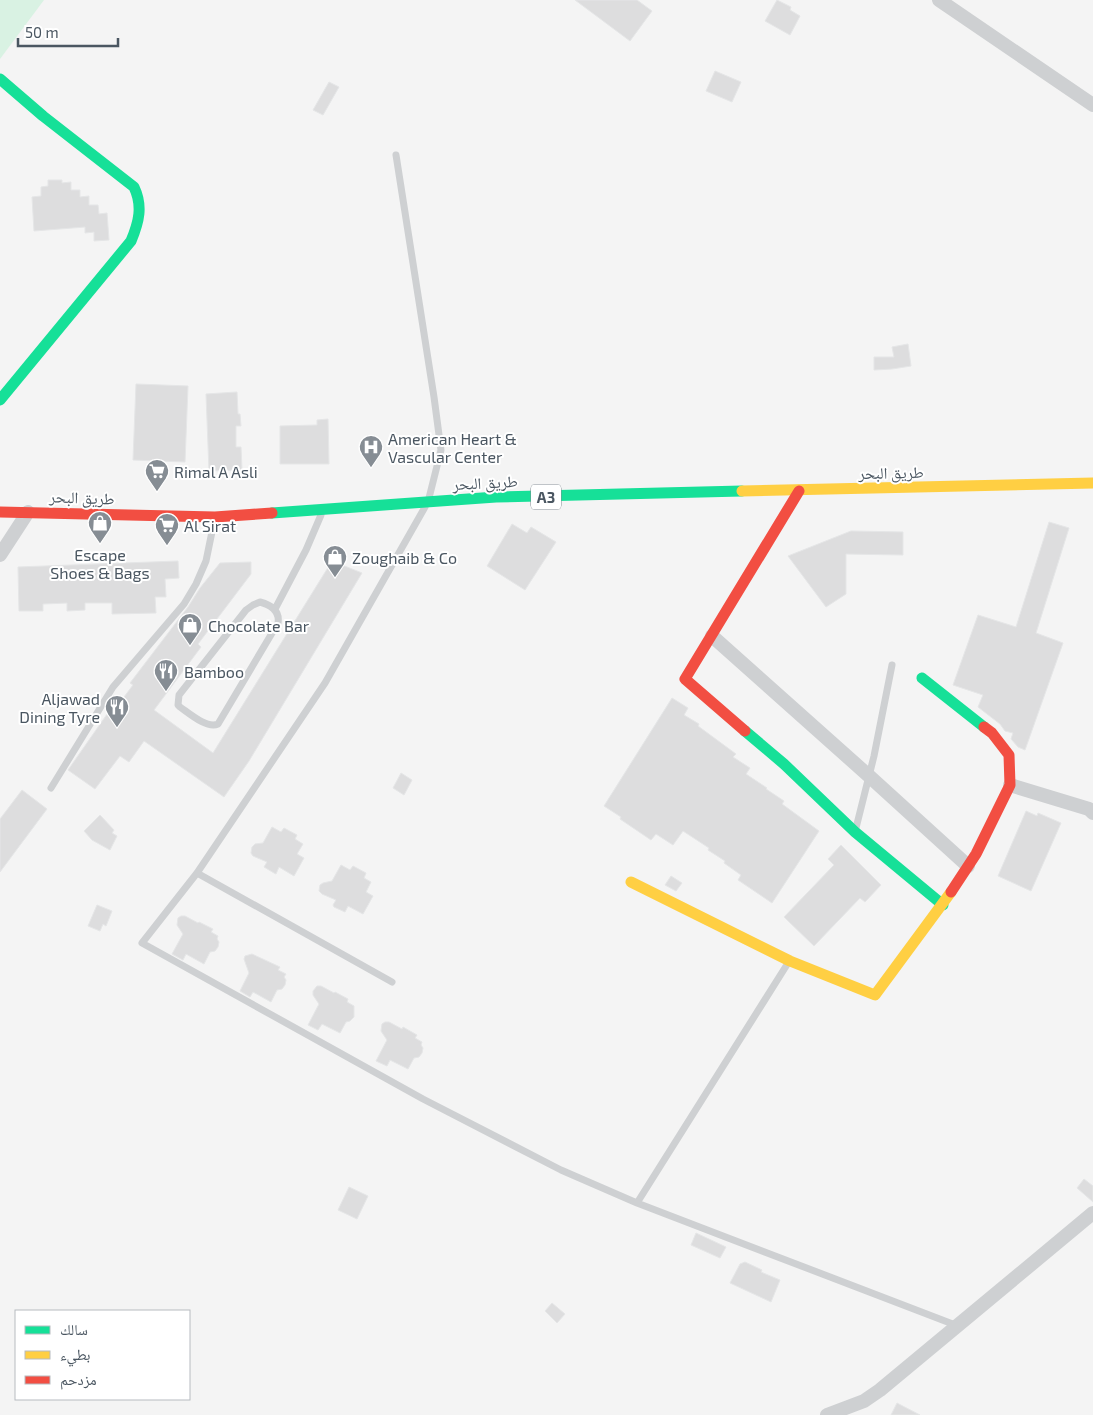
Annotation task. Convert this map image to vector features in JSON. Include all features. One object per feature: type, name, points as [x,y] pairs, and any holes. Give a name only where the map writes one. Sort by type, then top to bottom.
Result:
[{"type":"main road","points":[[0,79],[43,116],[134,187],[139,196],[141,212],[131,242],[0,400]]},
{"type":"main road","name":"طريق البحر","points":[[0,512],[215,517],[496,497],[1093,484]]},
{"type":"main road","points":[[799,491],[685,679],[784,764],[855,832],[943,905]]},
{"type":"main road","points":[[631,882],[790,960],[875,995],[943,905],[976,854],[1010,785],[1009,755],[992,733],[922,678]]},
{"type":"street","points":[[939,0],[1093,105]]},
{"type":"street","points":[[0,555],[28,512]]},
{"type":"street","points":[[712,636],[968,866]]},
{"type":"street","points":[[1010,785],[1089,809],[1093,813]]},
{"type":"street","points":[[827,1415],[864,1401],[880,1390],[1093,1213]]},
{"type":"lane","points":[[396,155],[441,450],[428,502],[325,683],[198,873],[142,944],[423,1099],[561,1170],[637,1203],[959,1326]]},
{"type":"lane","points":[[275,609],[306,550],[325,508]]},
{"type":"lane","points":[[51,788],[113,687],[184,604],[196,584],[206,561],[215,517]]},
{"type":"lane","points":[[260,602],[275,609],[278,614],[278,623],[218,724],[207,725],[180,707],[178,705],[179,695],[246,610],[260,602]]},
{"type":"lane","points":[[855,832],[869,776],[892,665]]},
{"type":"lane","points":[[198,873],[392,982]]},
{"type":"lane","points":[[637,1203],[790,960]]},
{"type":"green space","points":[[0,0],[44,0],[0,59]]},
{"type":"building","points":[[575,0],[637,0],[652,11],[630,41]]},
{"type":"building","points":[[777,0],[791,7],[790,10],[800,16],[790,35],[765,21]]},
{"type":"building","points":[[715,71],[741,82],[732,102],[706,91]]},
{"type":"building","points":[[329,82],[339,87],[323,115],[313,110]]},
{"type":"building","points":[[48,180],[62,180],[62,183],[71,182],[71,190],[80,190],[80,197],[89,196],[89,205],[98,205],[99,214],[107,213],[109,240],[94,241],[94,232],[85,233],[85,227],[34,231],[32,197],[41,196],[41,187],[48,186]]},
{"type":"building","points":[[908,344],[911,366],[874,370],[874,357],[894,357],[892,347]]},
{"type":"building","points":[[136,384],[188,386],[185,462],[133,460]]},
{"type":"building","points":[[237,392],[238,414],[240,414],[241,426],[236,426],[236,447],[241,447],[242,470],[209,471],[206,394]]},
{"type":"building","points":[[328,419],[329,464],[280,464],[280,426],[317,425],[317,420]]},
{"type":"building","points":[[1049,522],[1069,528],[1036,633],[1063,643],[1025,750],[1018,747],[1011,739],[1013,733],[1005,731],[1000,724],[978,707],[983,695],[953,685],[978,615],[1016,627]]},
{"type":"building","points":[[512,524],[527,533],[531,527],[556,542],[525,590],[487,566]]},
{"type":"building","points":[[851,531],[903,532],[903,555],[846,554],[846,594],[826,607],[788,556]]},
{"type":"building","points":[[178,561],[179,578],[165,579],[166,597],[155,597],[156,613],[112,614],[112,603],[85,603],[85,610],[67,611],[67,603],[43,604],[43,611],[19,611],[18,567]]},
{"type":"building","points":[[332,561],[362,573],[249,761],[224,797],[144,741],[129,762],[120,756],[95,789],[68,770],[112,707],[115,709],[133,685],[130,683],[220,563],[251,562],[251,574],[198,644],[201,647],[154,710],[213,753]]},
{"type":"building","points":[[672,698],[688,708],[684,715],[699,724],[698,726],[736,754],[733,757],[750,768],[746,774],[784,801],[782,804],[819,831],[772,903],[738,880],[741,875],[708,850],[709,848],[683,831],[673,845],[656,834],[651,840],[604,806]]},
{"type":"building","points":[[401,773],[412,780],[404,795],[393,788]]},
{"type":"building","points":[[22,790],[47,809],[0,872],[0,819]]},
{"type":"building","points":[[1026,811],[1037,816],[1038,813],[1061,823],[1031,891],[998,876]]},
{"type":"building","points":[[100,815],[114,830],[112,833],[117,836],[110,850],[92,840],[84,831]]},
{"type":"building","points":[[272,827],[281,832],[284,828],[297,835],[295,839],[303,844],[297,854],[304,858],[294,876],[279,867],[276,874],[274,873],[264,867],[267,862],[253,856],[251,853],[252,847],[255,844],[263,843]]},
{"type":"building","points":[[841,845],[881,885],[865,902],[860,898],[814,946],[784,917],[834,865],[828,859]]},
{"type":"building","points":[[341,865],[350,870],[353,866],[366,873],[364,878],[371,882],[366,892],[373,896],[363,914],[348,906],[345,912],[334,907],[333,905],[336,900],[319,891],[320,885],[332,881]]},
{"type":"building","points":[[671,876],[682,883],[676,891],[665,885]]},
{"type":"building","points":[[97,905],[112,911],[106,926],[103,924],[100,931],[88,926]]},
{"type":"building","points":[[185,916],[213,929],[211,932],[218,936],[218,947],[215,951],[210,952],[204,964],[186,954],[183,960],[172,954],[183,934],[177,925],[178,918]]},
{"type":"building","points":[[252,954],[280,967],[278,970],[286,974],[284,977],[286,980],[285,985],[282,989],[277,990],[271,1002],[253,992],[250,997],[240,991],[249,973],[244,959],[245,956]]},
{"type":"building","points":[[317,986],[321,986],[348,999],[347,1002],[354,1006],[354,1017],[346,1022],[340,1033],[322,1024],[318,1030],[308,1025],[319,1004],[313,995],[313,991]]},
{"type":"building","points":[[389,1022],[402,1029],[403,1027],[417,1035],[415,1038],[422,1042],[422,1053],[419,1057],[414,1058],[408,1069],[390,1060],[387,1066],[376,1061],[387,1040],[381,1031],[382,1024]]},
{"type":"building","points":[[1084,1179],[1093,1186],[1093,1202],[1077,1188]]},
{"type":"building","points":[[349,1187],[368,1196],[357,1219],[338,1210]]},
{"type":"building","points":[[696,1233],[726,1247],[720,1258],[691,1245]]},
{"type":"building","points":[[745,1262],[762,1270],[761,1272],[780,1280],[771,1302],[730,1283],[740,1264]]},
{"type":"building","points":[[552,1303],[565,1314],[557,1323],[545,1311]]},
{"type":"building","points":[[897,1403],[920,1415],[891,1415]]},
{"type":"traffic: fast","points":[[0,79],[43,116],[134,187],[139,207],[138,221],[131,241],[0,400]]},
{"type":"traffic: fast","points":[[272,513],[496,497],[742,491]]},
{"type":"traffic: fast","points":[[922,678],[984,727]]},
{"type":"traffic: fast","points":[[745,731],[784,764],[855,832],[943,905]]},
{"type":"traffic: slow","points":[[742,491],[1093,483]]},
{"type":"traffic: slow","points":[[631,882],[790,961],[875,995],[951,892]]},
{"type":"traffic: jam","points":[[745,731],[685,679],[799,491]]},
{"type":"traffic: jam","points":[[0,512],[215,517],[272,513]]},
{"type":"traffic: jam","points":[[951,892],[976,854],[1010,785],[1009,755],[992,733],[984,727]]},
{"type":"place","name":"American Heart & Vascular Center","points":[[371,468]]},
{"type":"place","name":"Rimal A Asli","points":[[157,492]]},
{"type":"place","name":"Escape Shoes & Bags","points":[[100,544]]},
{"type":"place","name":"Al Sirat","points":[[167,546]]},
{"type":"place","name":"Zoughaib & Co","points":[[335,578]]},
{"type":"place","name":"Chocolate Bar","points":[[190,646]]},
{"type":"place","name":"Bamboo","points":[[166,692]]},
{"type":"place","name":"Aljawad Dining Tyre","points":[[117,728]]}]
